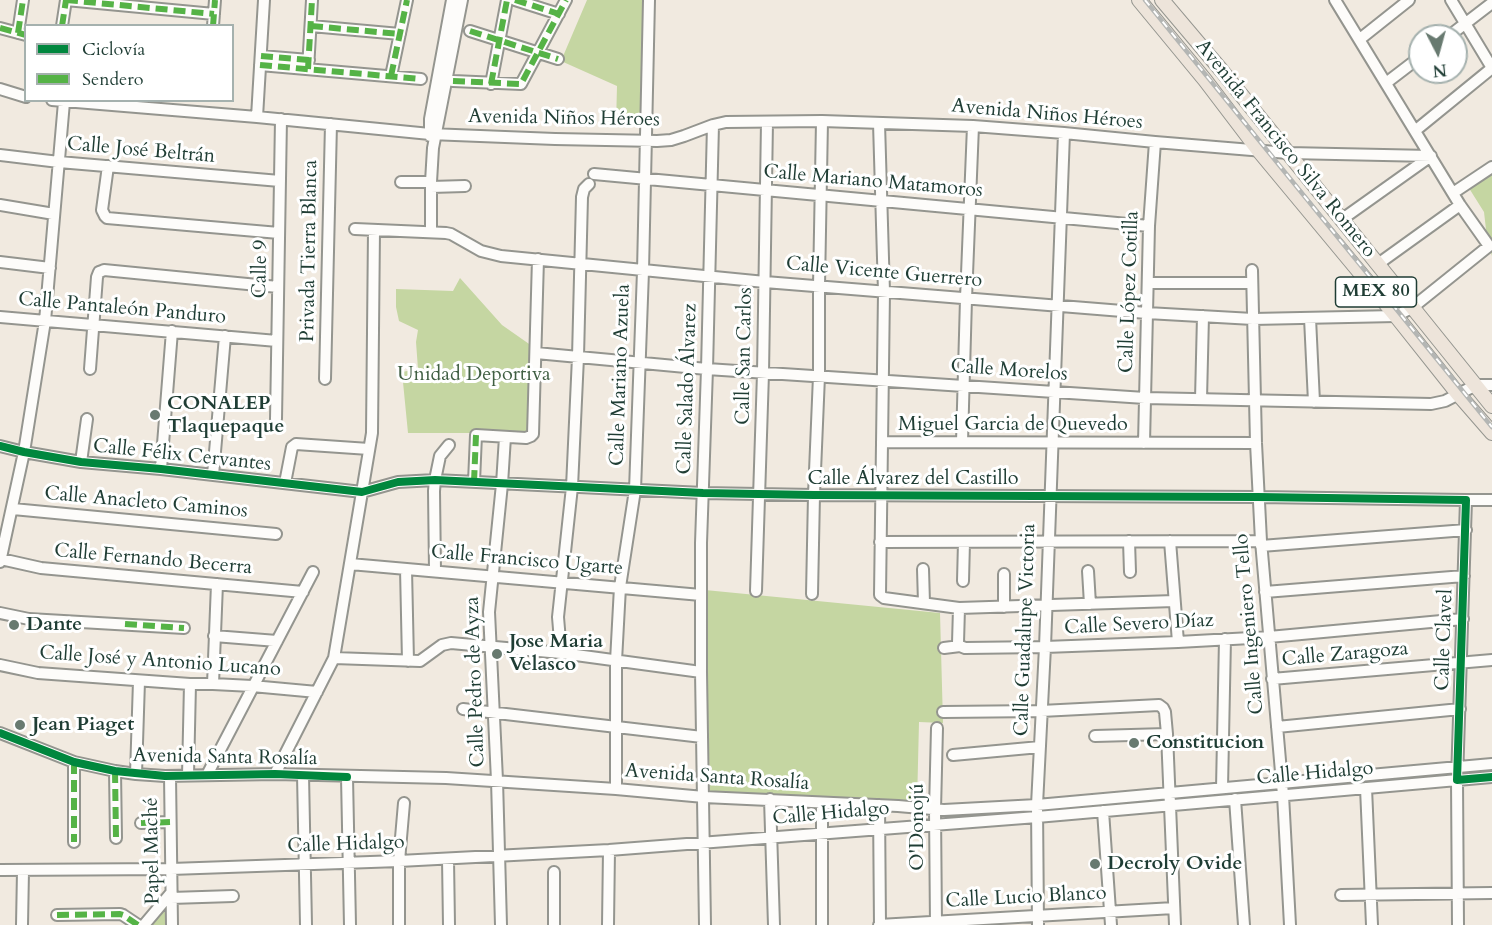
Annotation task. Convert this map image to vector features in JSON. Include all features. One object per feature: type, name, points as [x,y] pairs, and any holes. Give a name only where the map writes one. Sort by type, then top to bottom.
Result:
[{"type":"main road","name":"Avenida Francisco Silva Romero","points":[[1139,0],[1205,80],[1259,151],[1492,433]]},
{"type":"main road","name":"Avenida Francisco Silva Romero","points":[[1162,0],[1492,406]]},
{"type":"street","points":[[0,28],[22,34],[23,0]]},
{"type":"street","points":[[62,24],[66,0],[214,14]]},
{"type":"street","points":[[213,24],[215,0]]},
{"type":"street","points":[[257,117],[264,0]]},
{"type":"street","points":[[308,65],[312,0]]},
{"type":"street","points":[[391,76],[407,0]]},
{"type":"street","points":[[431,232],[433,134],[430,119],[452,0]]},
{"type":"street","points":[[433,134],[462,0]]},
{"type":"street","points":[[491,84],[507,0]]},
{"type":"street","points":[[515,0],[559,14]]},
{"type":"street","points":[[453,81],[521,84],[566,0]]},
{"type":"street","name":"Calle Mariano Azuela","points":[[616,789],[616,661],[620,587],[635,490],[649,0]]},
{"type":"street","points":[[1335,0],[1460,205],[1378,264]]},
{"type":"street","points":[[1360,39],[1409,0]]},
{"type":"street","points":[[1451,0],[1465,24],[1492,3]]},
{"type":"street","points":[[311,26],[400,34]]},
{"type":"street","points":[[1416,130],[1492,68],[1468,29]]},
{"type":"street","points":[[470,31],[558,59]]},
{"type":"street","points":[[260,61],[421,79]]},
{"type":"street","points":[[1386,83],[1408,66]]},
{"type":"street","points":[[0,89],[24,96]]},
{"type":"street","points":[[0,560],[24,452],[45,321],[64,102]]},
{"type":"street","name":"Avenida Niños Héroes","points":[[64,102],[281,119],[433,134],[555,139],[671,140],[726,122],[822,121],[973,126],[1288,153],[1431,156]]},
{"type":"street","name":"Calle 9","points":[[276,419],[281,119]]},
{"type":"street","points":[[812,594],[819,376],[822,121]]},
{"type":"street","name":"Calle San Carlos","points":[[756,591],[763,373],[767,122]]},
{"type":"street","points":[[879,123],[884,292],[879,595],[884,598],[959,608],[1174,600]]},
{"type":"street","name":"Privada Tierra Blanca","points":[[325,379],[331,124]]},
{"type":"street","name":"Calle Salado Álvarez","points":[[705,925],[701,543],[713,125]]},
{"type":"street","points":[[962,442],[973,126]]},
{"type":"street","name":"Calle Guadalupe Victoria","points":[[1038,920],[1036,817],[1045,647],[1064,133]]},
{"type":"street","name":"Calle López Cotilla","points":[[1144,443],[1149,226],[1155,142]]},
{"type":"street","name":"Calle José Beltrán","points":[[0,155],[280,180]]},
{"type":"street","points":[[1341,220],[1431,156]]},
{"type":"street","points":[[108,166],[102,210],[105,216],[279,233]]},
{"type":"street","points":[[1453,193],[1492,166]]},
{"type":"street","name":"Calle Mariano Matamoros","points":[[581,265],[582,197],[591,179],[645,178],[1149,226]]},
{"type":"street","points":[[400,182],[465,186]]},
{"type":"street","name":"Calle Vicente Guerrero","points":[[355,229],[451,234],[488,254],[643,271],[1147,313],[1253,319],[1310,318],[1396,316],[1413,308],[1489,246],[1460,205]]},
{"type":"street","points":[[0,206],[54,214]]},
{"type":"street","points":[[275,774],[334,658],[372,433],[374,230]]},
{"type":"street","points":[[474,482],[476,435],[526,438],[534,431],[538,259]]},
{"type":"street","points":[[0,262],[50,268]]},
{"type":"street","points":[[561,653],[558,617],[572,487],[581,265]]},
{"type":"street","points":[[90,369],[99,272],[104,270],[278,287]]},
{"type":"street","name":"Calle Ingeniero Tello","points":[[1252,270],[1258,497],[1283,795],[1290,925]]},
{"type":"street","points":[[1148,283],[1252,283]]},
{"type":"street","points":[[1202,399],[1203,316]]},
{"type":"street","name":"Calle Pantaleón Panduro","points":[[0,317],[277,340]]},
{"type":"street","points":[[1310,318],[1314,402]]},
{"type":"street","points":[[161,469],[172,332]]},
{"type":"street","points":[[213,475],[225,336]]},
{"type":"street","name":"Calle Morelos","points":[[536,353],[707,369],[1145,398],[1431,404],[1445,401],[1476,385]]},
{"type":"street","points":[[1476,385],[1492,385]]},
{"type":"street","points":[[81,462],[87,419]]},
{"type":"street","name":"Calle Pedro de Ayza","points":[[501,925],[489,612],[505,436]]},
{"type":"street","name":"Miguel Garcia de Quevedo","points":[[882,442],[1256,443]]},
{"type":"street","points":[[285,483],[294,445],[369,449]]},
{"type":"street","points":[[435,571],[435,480],[440,456],[448,445]]},
{"type":"street","name":"Calle Félix Cervantes","points":[[0,446],[81,462],[362,492]]},
{"type":"street","name":"Calle Álvarez del Castillo","points":[[362,492],[398,482],[435,480],[703,493],[1492,500]]},
{"type":"street","name":"Calle Clavel","points":[[1458,925],[1457,780],[1467,500]]},
{"type":"street","name":"Calle Anacleto Caminos","points":[[12,509],[276,534]]},
{"type":"street","points":[[880,542],[1261,543],[1466,530]]},
{"type":"street","points":[[1170,541],[1178,642]]},
{"type":"street","points":[[963,581],[964,542]]},
{"type":"street","points":[[1129,542],[1130,572]]},
{"type":"street","name":"Calle Fernando Becerra","points":[[0,560],[41,568],[303,592]]},
{"type":"street","name":"Calle Francisco Ugarte","points":[[350,564],[701,595]]},
{"type":"street","points":[[406,569],[408,661]]},
{"type":"street","points":[[923,569],[924,603]]},
{"type":"street","points":[[1088,571],[1090,604]]},
{"type":"street","points":[[207,775],[313,572]]},
{"type":"street","points":[[1004,574],[1004,607]]},
{"type":"street","points":[[1265,592],[1464,576]]},
{"type":"street","points":[[213,684],[216,584]]},
{"type":"street","points":[[959,608],[958,643],[960,646]]},
{"type":"street","points":[[0,613],[29,619],[184,628]]},
{"type":"street","name":"Calle Severo Díaz","points":[[944,648],[960,646],[965,648],[1045,647],[1269,637],[1462,619]]},
{"type":"street","points":[[214,636],[277,641]]},
{"type":"street","points":[[1222,788],[1225,639]]},
{"type":"street","points":[[334,658],[420,661],[446,643],[561,653],[701,672]]},
{"type":"street","name":"Calle Zaragoza","points":[[1272,679],[1492,660]]},
{"type":"street","name":"Calle José y Antonio Lucano","points":[[0,665],[38,673],[317,692]]},
{"type":"street","points":[[136,774],[139,681]]},
{"type":"street","points":[[188,775],[190,684]]},
{"type":"street","points":[[944,712],[1041,711],[1159,705],[1163,708],[1167,734],[1171,805],[1175,925]]},
{"type":"street","points":[[463,710],[702,737]]},
{"type":"street","points":[[1277,726],[1460,710]]},
{"type":"street","name":"O'Donojú","points":[[936,728],[936,923]]},
{"type":"street","name":"Avenida Santa Rosalía","points":[[0,733],[74,762],[136,774],[170,776],[275,774],[497,780],[704,797],[879,805],[935,810]]},
{"type":"street","points":[[1095,736],[1167,734]]},
{"type":"street","points":[[953,755],[1040,747]]},
{"type":"street","points":[[74,762],[74,842]]},
{"type":"street","name":"Calle Hidalgo","points":[[935,810],[1037,805],[1492,764]]},
{"type":"street","points":[[115,771],[116,838]]},
{"type":"street","points":[[303,775],[306,925]]},
{"type":"street","name":"Papel Maché","points":[[170,776],[171,925]]},
{"type":"street","points":[[348,777],[350,925]]},
{"type":"street","name":"Calle Hidalgo","points":[[0,870],[171,869],[448,859],[609,850],[1036,817],[1492,777]]},
{"type":"street","points":[[1366,788],[1372,925]]},
{"type":"street","points":[[770,800],[774,925]]},
{"type":"street","points":[[1235,800],[1244,925]]},
{"type":"street","points":[[399,925],[399,861],[404,803]]},
{"type":"street","points":[[822,803],[822,925]]},
{"type":"street","points":[[879,805],[880,925]]},
{"type":"street","points":[[1103,811],[1111,925]]},
{"type":"street","points":[[141,823],[170,822]]},
{"type":"street","points":[[608,925],[609,850]]},
{"type":"street","points":[[448,859],[449,925]]},
{"type":"street","points":[[22,925],[23,871]]},
{"type":"street","points":[[554,872],[554,925]]},
{"type":"street","points":[[1341,896],[1492,893]]},
{"type":"street","points":[[144,925],[171,895],[233,896]]},
{"type":"street","name":"Calle Lucio Blanco","points":[[880,925],[1038,920],[1110,911],[1174,908]]},
{"type":"street","points":[[57,915],[120,914],[138,925]]},
{"type":"green space","points":[[587,0],[643,0],[640,122],[616,125],[617,86],[561,61]]},
{"type":"green space","points":[[1492,170],[1492,256],[1484,212],[1467,185]]},
{"type":"green space","name":"Unidad Deportiva","points":[[460,278],[502,325],[532,346],[530,435],[408,433],[402,372],[418,369],[416,342],[418,330],[399,321],[396,289],[453,291]]},
{"type":"green space","points":[[705,590],[940,613],[943,723],[919,722],[917,804],[710,795]]},
{"type":"green space","points":[[168,904],[170,925],[149,925]]},
{"type":"railway","points":[[1145,0],[1492,427]]},
{"type":"marked path","points":[[18,33],[23,0]]},
{"type":"marked path","points":[[66,0],[214,14]]},
{"type":"marked path","points":[[62,24],[66,0]]},
{"type":"marked path","points":[[213,24],[215,0]]},
{"type":"marked path","points":[[308,69],[312,0]]},
{"type":"marked path","points":[[391,76],[407,0]]},
{"type":"marked path","points":[[491,84],[507,0]]},
{"type":"marked path","points":[[515,0],[559,14]]},
{"type":"marked path","points":[[453,81],[521,84],[566,0]]},
{"type":"marked path","points":[[311,26],[400,34]]},
{"type":"marked path","points":[[0,28],[24,34]]},
{"type":"marked path","points":[[470,31],[558,59]]},
{"type":"marked path","points":[[261,56],[309,60]]},
{"type":"marked path","points":[[260,65],[421,79]]},
{"type":"marked path","points":[[474,482],[476,435]]},
{"type":"marked path","points":[[125,624],[184,628]]},
{"type":"marked path","points":[[74,762],[74,842]]},
{"type":"marked path","points":[[115,771],[116,838]]},
{"type":"marked path","points":[[141,823],[170,822]]},
{"type":"marked path","points":[[57,915],[120,914],[138,925]]},
{"type":"cycle path","points":[[0,446],[81,462],[362,492],[398,482],[435,480],[703,493],[1466,500],[1457,780],[1492,777]]},
{"type":"cycle path","points":[[0,733],[74,762],[115,771],[165,776],[275,774],[347,777]]},
{"type":"place","name":"CONALEP Tlaquepaque","points":[[155,415]]},
{"type":"place","name":"Dante","points":[[14,625]]},
{"type":"place","name":"Jose Maria Velasco","points":[[497,654]]},
{"type":"place","name":"Jean Piaget","points":[[20,725]]},
{"type":"place","name":"Constitucion","points":[[1134,743]]},
{"type":"place","name":"Decroly Ovide","points":[[1095,864]]}]
